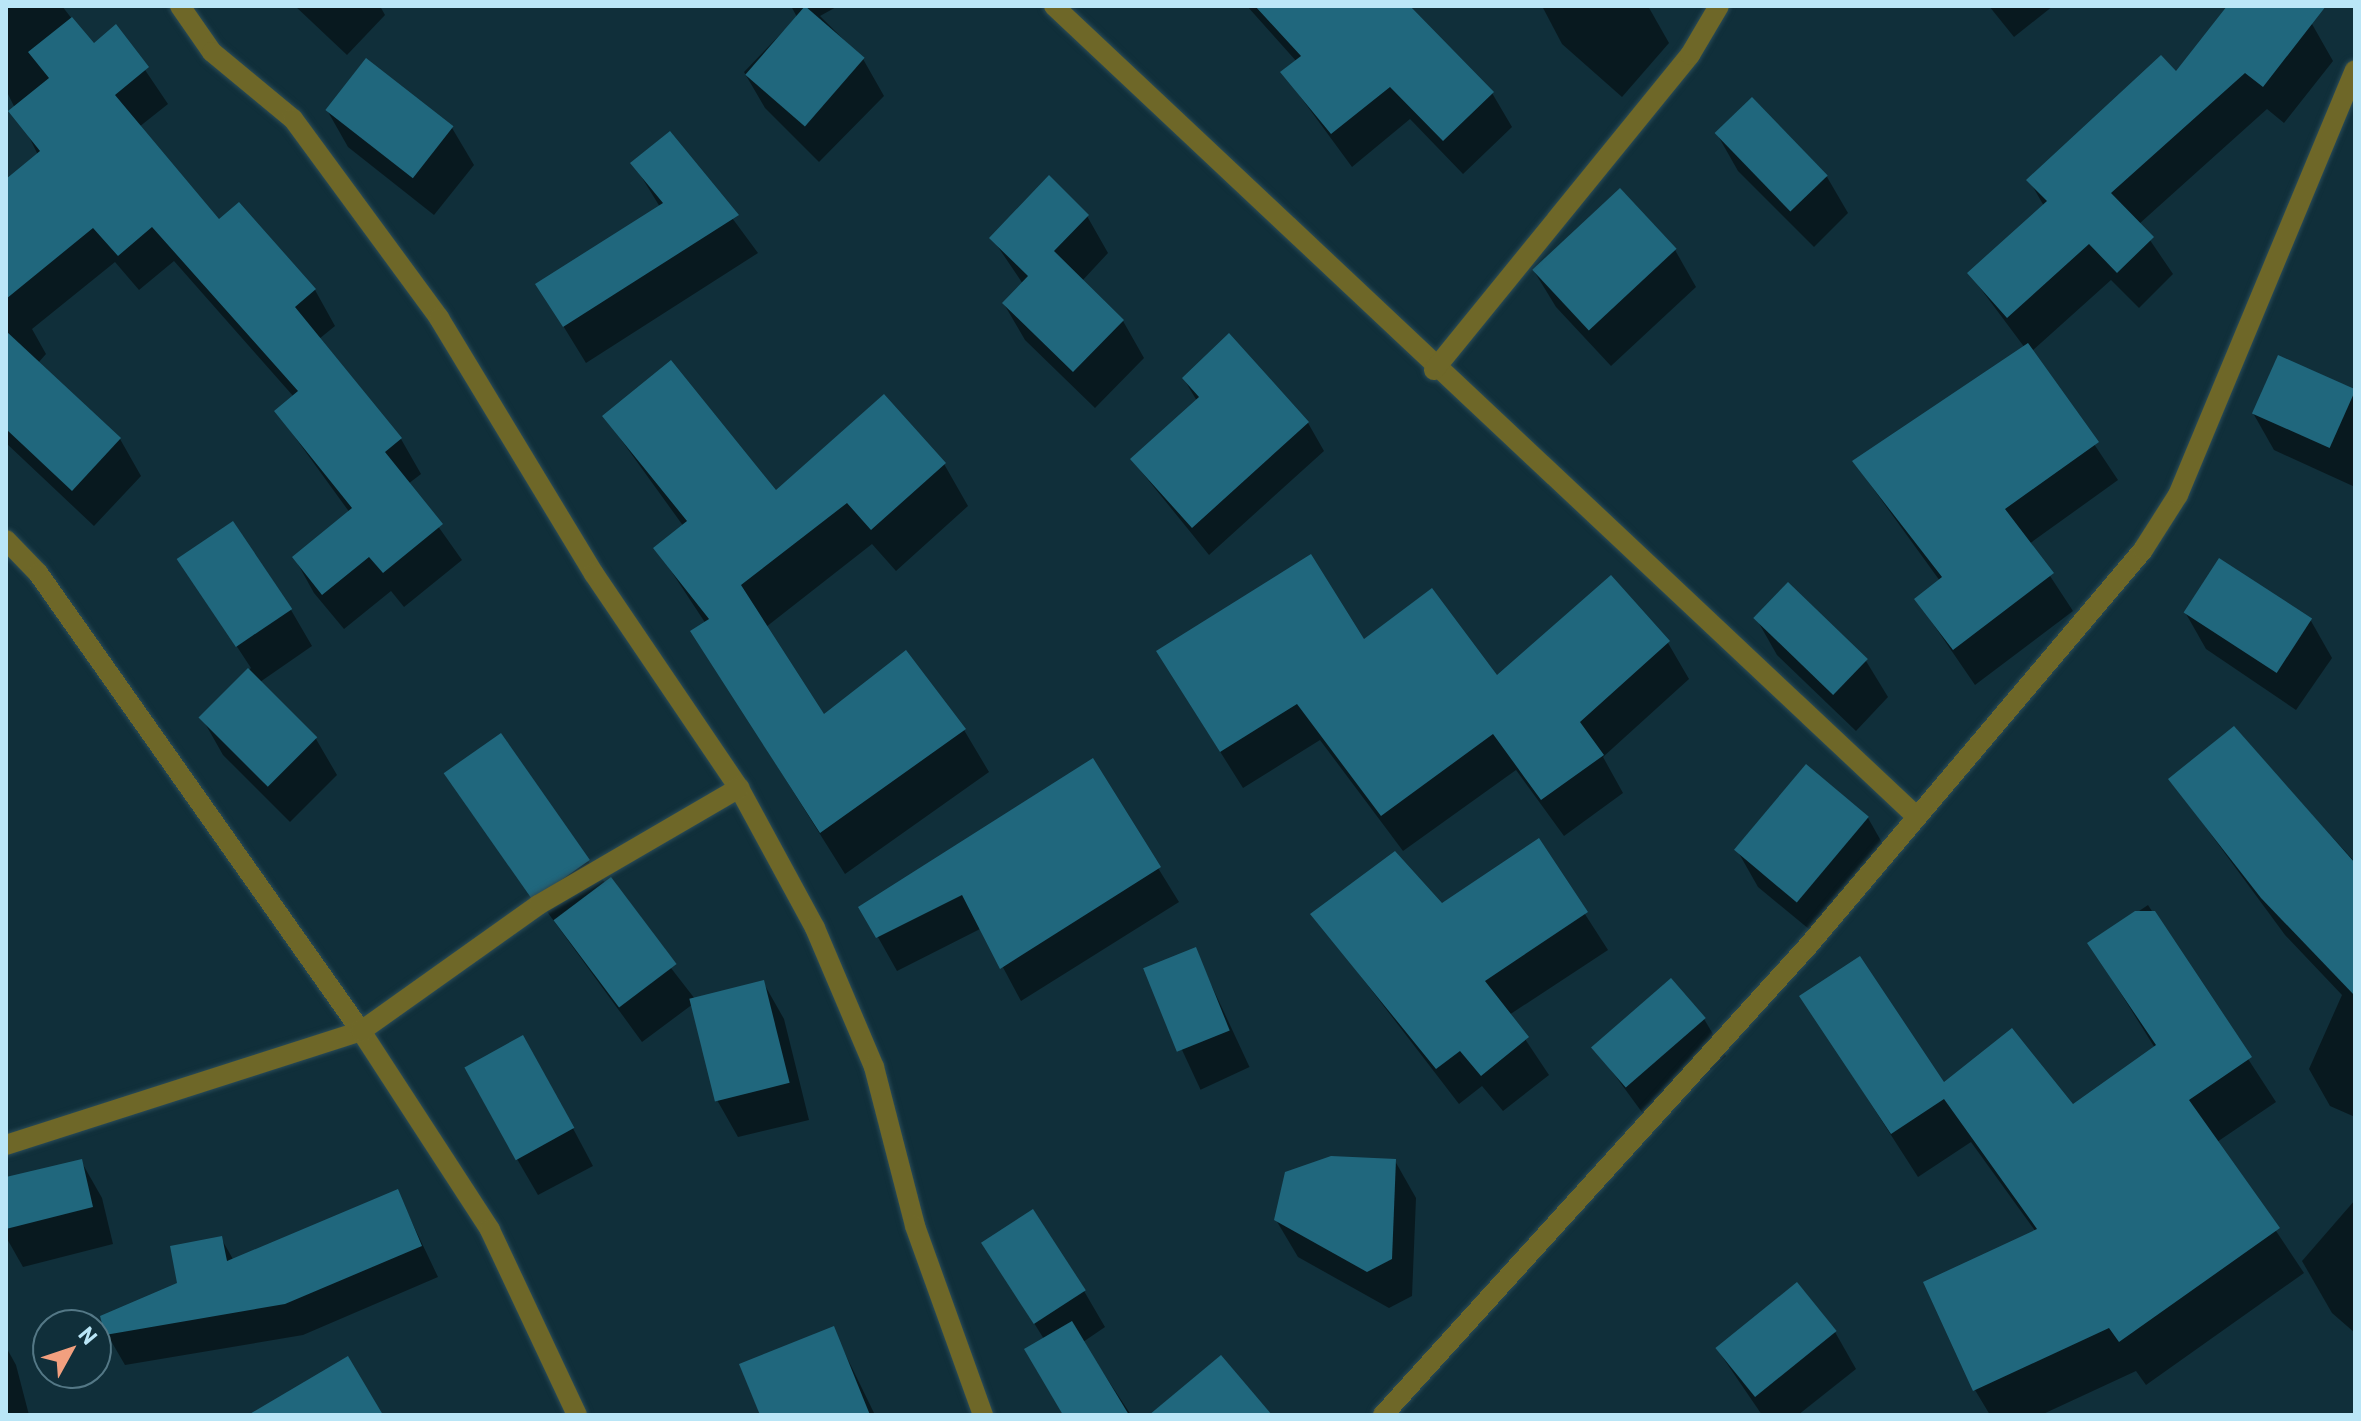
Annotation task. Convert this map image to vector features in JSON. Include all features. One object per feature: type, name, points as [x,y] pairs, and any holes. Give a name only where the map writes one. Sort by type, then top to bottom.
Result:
[{"type":"street","points":[[180,6],[212,52],[293,119],[439,318],[594,574],[739,788],[815,928],[874,1067],[915,1226],[983,1415]]},
{"type":"street","points":[[1054,6],[1434,370],[1916,816]]},
{"type":"street","points":[[1434,370],[1690,55],[1719,6]]},
{"type":"street","points":[[1383,1415],[1916,816],[2143,550],[2178,495],[2355,70]]},
{"type":"street","points":[[6,540],[38,573],[361,1031],[490,1230],[577,1415]]},
{"type":"street","points":[[6,1145],[361,1031],[538,905],[739,788]]},
{"type":"building","points":[[805,6],[865,58],[805,127],[745,75]]},
{"type":"building","points":[[1255,6],[1410,6],[1494,92],[1443,141],[1390,87],[1331,134],[1280,72],[1301,56]]},
{"type":"building","points":[[2227,6],[2326,6],[2263,87],[2245,73],[2111,193],[2154,237],[2117,273],[2089,244],[2007,318],[1967,273],[2047,201],[2026,180],[2161,55],[2176,71]]},
{"type":"building","points":[[72,17],[94,43],[116,24],[149,67],[115,95],[219,219],[239,202],[316,289],[295,307],[402,438],[385,452],[443,524],[383,573],[369,557],[322,595],[292,557],[352,508],[274,411],[298,391],[152,227],[118,256],[93,228],[6,299],[6,179],[40,151],[8,111],[49,78],[28,52]]},
{"type":"building","points":[[366,58],[453,126],[413,178],[325,110]]},
{"type":"building","points":[[1752,97],[1828,175],[1790,212],[1715,133]]},
{"type":"building","points":[[670,131],[739,215],[563,327],[535,284],[663,203],[630,163]]},
{"type":"building","points":[[1049,175],[1089,215],[1054,251],[1124,320],[1073,372],[1002,303],[1028,276],[989,238]]},
{"type":"building","points":[[1620,188],[1677,249],[1589,331],[1532,270]]},
{"type":"building","points":[[6,331],[121,438],[72,491],[6,429]]},
{"type":"building","points":[[1229,333],[1309,422],[1192,528],[1130,459],[1199,397],[1182,378]]},
{"type":"building","points":[[2028,343],[2099,442],[2005,509],[2054,573],[1953,650],[1914,599],[1942,577],[1852,461]]},
{"type":"building","points":[[2278,355],[2355,389],[2330,448],[2252,413]]},
{"type":"building","points":[[671,360],[776,490],[884,394],[946,463],[871,530],[847,503],[741,585],[824,714],[906,650],[966,729],[820,833],[690,631],[709,619],[653,548],[687,521],[602,416]]},
{"type":"building","points":[[233,521],[292,609],[236,647],[177,559]]},
{"type":"building","points":[[1311,554],[1364,639],[1432,588],[1497,675],[1611,575],[1670,641],[1580,722],[1604,755],[1541,800],[1493,734],[1381,816],[1297,704],[1220,752],[1156,651]]},
{"type":"building","points":[[2219,558],[2312,618],[2277,673],[2184,613]]},
{"type":"building","points":[[1788,582],[1868,659],[1833,695],[1753,618]]},
{"type":"building","points":[[248,668],[317,737],[268,787],[199,717]]},
{"type":"building","points":[[2234,726],[2355,863],[2355,996],[2261,898],[2168,779]]},
{"type":"building","points":[[501,733],[590,860],[533,900],[444,773]]},
{"type":"building","points":[[1093,758],[1161,867],[1000,969],[962,895],[876,938],[858,907]]},
{"type":"building","points":[[1806,764],[1869,817],[1797,903],[1734,850]]},
{"type":"building","points":[[1539,838],[1588,912],[1485,981],[1529,1037],[1481,1076],[1460,1051],[1436,1069],[1310,914],[1395,851],[1442,903]]},
{"type":"building","points":[[611,877],[677,964],[619,1007],[553,920]]},
{"type":"building","points":[[2135,911],[2155,911],[2252,1057],[2189,1100],[2280,1228],[2119,1342],[2109,1328],[1973,1391],[1923,1282],[2037,1229],[1944,1099],[1891,1134],[1799,996],[1860,956],[1944,1082],[2012,1028],[2073,1104],[2156,1045],[2087,943]]},
{"type":"building","points":[[1196,947],[1230,1030],[1177,1052],[1143,968]]},
{"type":"building","points":[[1671,978],[1706,1018],[1626,1088],[1591,1048]]},
{"type":"building","points":[[764,980],[790,1083],[715,1101],[689,999]]},
{"type":"building","points":[[523,1035],[574,1128],[516,1160],[464,1067]]},
{"type":"building","points":[[1331,1156],[1396,1159],[1392,1259],[1367,1272],[1274,1220],[1285,1172]]},
{"type":"building","points":[[82,1159],[93,1207],[6,1229],[6,1177]]},
{"type":"building","points":[[398,1189],[422,1246],[285,1304],[112,1334],[112,1311],[177,1283],[170,1246],[222,1236],[227,1261]]},
{"type":"building","points":[[1033,1209],[1086,1290],[1034,1324],[981,1243]]},
{"type":"building","points":[[1797,1282],[1837,1331],[1755,1397],[1715,1348]]},
{"type":"building","points":[[1072,1321],[1129,1415],[1063,1415],[1024,1349]]},
{"type":"building","points":[[834,1326],[870,1415],[760,1415],[739,1364]]},
{"type":"building","points":[[1221,1355],[1272,1415],[1149,1415]]},
{"type":"building","points":[[348,1356],[383,1415],[248,1415]]}]
